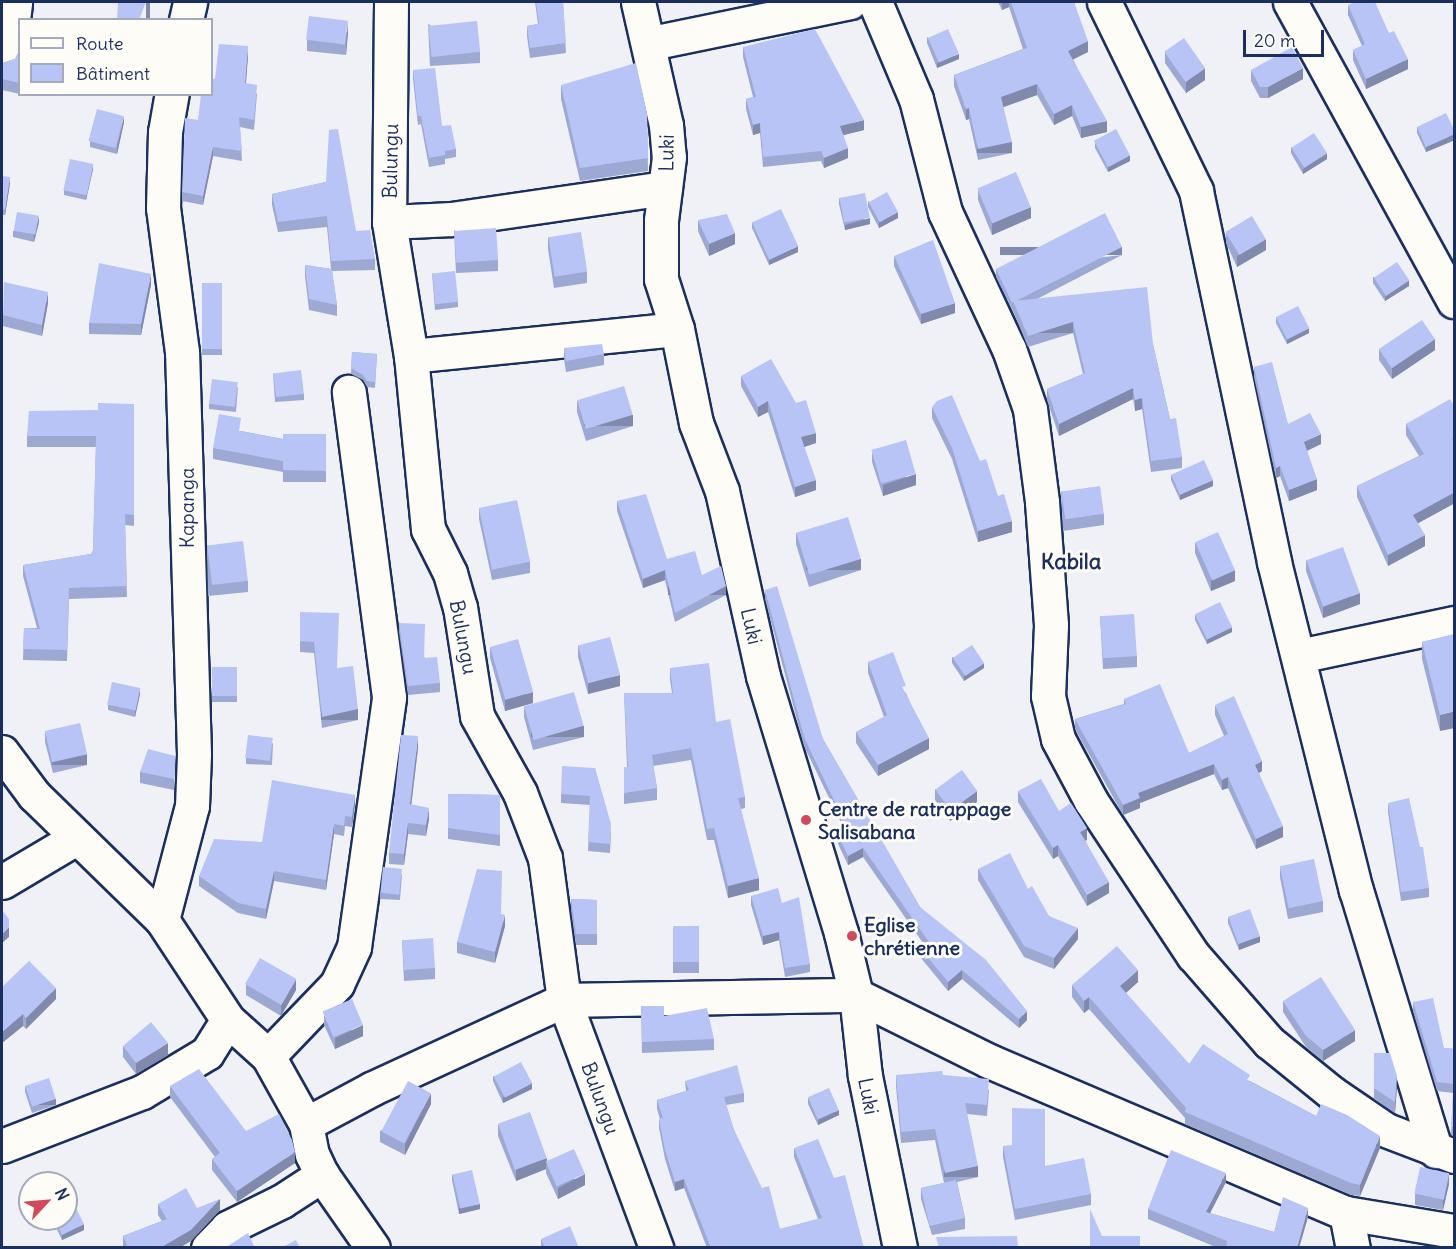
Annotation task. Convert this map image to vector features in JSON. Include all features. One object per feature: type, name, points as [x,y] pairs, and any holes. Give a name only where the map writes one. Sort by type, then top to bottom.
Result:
[{"type":"street","points":[[2,56],[12,28],[15,2]]},
{"type":"street","points":[[186,18],[190,2]]},
{"type":"street","name":"Bulungu","points":[[391,2],[389,222],[411,356],[428,529],[450,573],[460,607],[477,716],[520,794],[544,858],[564,1000],[656,1248]]},
{"type":"street","name":"Luki","points":[[639,2],[651,43],[666,125],[661,279],[677,328],[696,423],[722,491],[763,676],[856,995],[865,1076],[900,1248]]},
{"type":"street","points":[[651,43],[850,2]]},
{"type":"street","points":[[874,2],[916,99],[945,212],[1009,349],[1030,409],[1042,502],[1051,626],[1048,696],[1058,739],[1091,801],[1219,988],[1269,1042],[1332,1093],[1386,1130],[1445,1153]]},
{"type":"street","points":[[1104,2],[1196,191],[1274,562],[1356,890],[1445,1153]]},
{"type":"street","points":[[1290,2],[1455,301]]},
{"type":"street","name":"Kapanga","points":[[162,920],[192,806],[194,754],[182,352],[163,207],[165,132],[172,96]]},
{"type":"street","points":[[389,222],[452,219],[665,188]]},
{"type":"street","points":[[411,356],[677,328]]},
{"type":"street","points":[[268,1056],[338,984],[354,947],[389,697],[349,392]]},
{"type":"street","points":[[1299,656],[1455,623]]},
{"type":"street","points":[[2,752],[34,795],[162,920],[228,1020],[268,1056],[306,1124],[312,1154],[322,1174],[373,1248]]},
{"type":"street","points":[[2,882],[76,838]]},
{"type":"street","points":[[306,1124],[373,1088],[564,1000],[856,995],[989,1061],[1346,1213],[1455,1231]]},
{"type":"street","points":[[2,1146],[142,1092],[207,1053],[228,1020]]},
{"type":"street","points":[[208,1248],[227,1228],[282,1201],[322,1174]]},
{"type":"street","points":[[1346,1213],[1353,1248]]},
{"type":"building","points":[[118,2],[146,2],[140,18],[117,18]]},
{"type":"building","points":[[536,2],[563,2],[566,43],[530,48],[527,26],[539,24]]},
{"type":"building","points":[[1011,2],[1074,2],[1088,41],[1068,51],[1107,121],[1081,127],[1072,105],[1054,114],[1037,84],[1001,97],[1012,142],[978,149],[969,108],[966,109],[954,75],[1027,48]]},
{"type":"building","points":[[1355,2],[1375,2],[1389,33],[1394,31],[1408,59],[1366,79],[1353,50],[1365,44],[1348,5]]},
{"type":"building","points":[[309,16],[348,21],[345,45],[306,40]]},
{"type":"building","points":[[477,21],[480,52],[432,57],[428,26]]},
{"type":"building","points":[[815,29],[864,120],[840,126],[848,148],[824,158],[821,151],[763,157],[760,123],[753,125],[746,99],[756,97],[743,47]]},
{"type":"building","points":[[948,29],[959,54],[939,63],[928,38]]},
{"type":"building","points":[[1184,38],[1205,68],[1186,82],[1164,52]]},
{"type":"building","points":[[219,44],[248,46],[245,83],[257,85],[254,120],[239,117],[242,151],[213,147],[203,196],[182,192],[185,118],[198,120],[201,96],[213,96],[213,78],[215,79]]},
{"type":"building","points":[[1292,47],[1303,68],[1268,87],[1260,87],[1251,70]]},
{"type":"building","points":[[18,53],[18,83],[2,79],[2,63],[15,59]]},
{"type":"building","points":[[636,63],[647,114],[648,158],[580,168],[561,85]]},
{"type":"building","points":[[435,68],[442,126],[451,125],[456,149],[445,151],[445,155],[429,158],[421,116],[418,116],[413,70]]},
{"type":"building","points":[[97,109],[124,116],[116,148],[88,141]]},
{"type":"building","points":[[1446,113],[1455,134],[1426,147],[1417,127]]},
{"type":"building","points":[[338,129],[356,231],[370,230],[375,259],[331,261],[327,216],[278,222],[272,194],[326,182],[329,130]]},
{"type":"building","points":[[1116,129],[1130,155],[1108,167],[1094,141]]},
{"type":"building","points":[[1314,133],[1327,153],[1304,168],[1291,148]]},
{"type":"building","points":[[70,159],[93,164],[87,195],[63,190]]},
{"type":"building","points":[[1016,172],[1031,207],[992,223],[977,188]]},
{"type":"building","points":[[2,176],[10,177],[5,210],[2,209]]},
{"type":"building","points":[[887,192],[898,212],[880,222],[869,202]]},
{"type":"building","points":[[865,193],[870,218],[844,223],[839,198]]},
{"type":"building","points":[[781,209],[798,246],[769,260],[752,223]]},
{"type":"building","points":[[17,212],[39,216],[35,235],[14,231]]},
{"type":"building","points":[[1105,213],[1122,247],[1012,303],[996,269]]},
{"type":"building","points":[[727,214],[735,233],[709,244],[698,220]]},
{"type":"building","points":[[1252,216],[1266,239],[1239,255],[1225,232]]},
{"type":"building","points":[[496,228],[498,260],[456,263],[454,231]]},
{"type":"building","points":[[581,232],[587,272],[555,277],[548,237]]},
{"type":"building","points":[[933,240],[955,303],[921,314],[894,256]]},
{"type":"building","points":[[1397,262],[1409,280],[1386,296],[1374,278]]},
{"type":"building","points":[[99,263],[151,274],[141,324],[89,323]]},
{"type":"building","points":[[305,265],[332,269],[337,305],[309,299]]},
{"type":"building","points":[[455,271],[458,302],[435,304],[432,273]]},
{"type":"building","points":[[4,282],[48,292],[42,325],[3,315]]},
{"type":"building","points":[[202,283],[222,283],[222,349],[202,349]]},
{"type":"building","points":[[1147,287],[1153,344],[1170,419],[1176,418],[1182,457],[1151,461],[1142,398],[1135,400],[1133,388],[1059,424],[1047,389],[1085,373],[1073,322],[1028,336],[1013,301]]},
{"type":"building","points":[[1298,306],[1309,328],[1287,340],[1276,317]]},
{"type":"building","points":[[1422,320],[1435,339],[1392,368],[1379,349]]},
{"type":"building","points":[[602,344],[604,354],[566,361],[564,348]]},
{"type":"building","points":[[352,352],[377,354],[375,382],[367,381],[363,375],[351,368]]},
{"type":"building","points":[[771,359],[796,403],[806,400],[816,433],[801,437],[816,480],[795,487],[768,401],[758,407],[741,376]]},
{"type":"building","points":[[1272,362],[1288,424],[1310,413],[1321,434],[1304,442],[1317,479],[1289,490],[1280,466],[1276,468],[1254,367]]},
{"type":"building","points":[[301,370],[304,394],[276,397],[273,373]]},
{"type":"building","points":[[212,379],[238,382],[235,407],[209,404]]},
{"type":"building","points":[[624,386],[633,415],[586,429],[577,400]]},
{"type":"building","points":[[952,395],[980,461],[986,459],[998,496],[1004,494],[1012,521],[978,531],[952,448],[932,407],[937,401]]},
{"type":"building","points":[[1450,399],[1455,407],[1455,438],[1452,439],[1455,443],[1455,492],[1413,515],[1425,535],[1388,555],[1357,486],[1424,454],[1406,424]]},
{"type":"building","points":[[98,403],[134,404],[134,515],[125,514],[127,586],[69,588],[67,650],[23,649],[24,628],[40,629],[23,565],[91,554],[93,550],[96,436],[27,436],[29,411],[98,410]]},
{"type":"building","points":[[219,414],[241,418],[239,431],[283,439],[283,434],[326,434],[326,471],[283,470],[283,461],[213,448]]},
{"type":"building","points":[[906,440],[916,474],[881,484],[871,450]]},
{"type":"building","points":[[1204,460],[1213,480],[1180,495],[1171,475]]},
{"type":"building","points":[[1100,486],[1104,514],[1065,519],[1061,491]]},
{"type":"building","points":[[646,494],[667,559],[695,551],[702,575],[721,566],[726,586],[675,613],[665,570],[643,579],[617,501]]},
{"type":"building","points":[[517,500],[530,562],[492,570],[479,508]]},
{"type":"building","points":[[848,517],[861,559],[809,575],[796,533]]},
{"type":"building","points":[[1218,532],[1235,570],[1212,581],[1195,542]]},
{"type":"building","points":[[243,541],[248,581],[212,585],[207,545]]},
{"type":"building","points":[[1343,547],[1360,593],[1323,606],[1306,560]]},
{"type":"building","points":[[777,586],[823,739],[920,907],[986,960],[1027,1011],[1019,1019],[962,970],[948,982],[921,949],[929,942],[863,848],[848,856],[838,835],[848,830],[804,737],[765,590]]},
{"type":"building","points":[[1220,602],[1232,627],[1207,639],[1195,614]]},
{"type":"building","points":[[300,612],[339,613],[337,668],[353,666],[358,709],[322,717],[314,642],[300,641]]},
{"type":"building","points":[[1134,614],[1137,656],[1103,658],[1100,616]]},
{"type":"building","points":[[399,623],[425,624],[424,658],[437,657],[440,683],[408,686]]},
{"type":"building","points":[[1455,634],[1455,711],[1440,715],[1422,642]]},
{"type":"building","points":[[610,637],[620,675],[588,683],[578,646]]},
{"type":"building","points":[[518,639],[533,692],[505,700],[490,647]]},
{"type":"building","points":[[972,645],[984,663],[965,676],[953,658]]},
{"type":"building","points":[[893,652],[906,686],[902,687],[929,738],[878,765],[856,732],[887,715],[868,662]]},
{"type":"building","points":[[709,663],[716,722],[730,719],[745,797],[738,798],[759,878],[728,886],[714,828],[707,829],[691,748],[652,755],[657,788],[624,793],[624,767],[628,767],[624,693],[673,693],[670,668]]},
{"type":"building","points":[[212,667],[237,667],[237,696],[212,696]]},
{"type":"building","points":[[112,682],[140,688],[136,711],[107,704]]},
{"type":"building","points":[[1160,684],[1189,753],[1228,734],[1215,705],[1234,696],[1262,761],[1255,765],[1283,826],[1256,839],[1228,777],[1222,780],[1214,764],[1138,793],[1140,798],[1123,805],[1075,719],[1126,704],[1124,699]]},
{"type":"building","points":[[574,692],[584,726],[534,740],[524,706]]},
{"type":"building","points":[[80,723],[87,754],[52,762],[45,731]]},
{"type":"building","points":[[248,735],[273,738],[270,761],[245,758]]},
{"type":"building","points":[[401,735],[418,736],[410,804],[429,808],[426,825],[408,823],[404,854],[389,853]]},
{"type":"building","points":[[148,749],[175,756],[174,779],[140,772]]},
{"type":"building","points":[[562,766],[595,768],[611,824],[610,844],[588,842],[590,796],[561,794]]},
{"type":"building","points":[[962,770],[977,791],[951,810],[935,789]]},
{"type":"building","points":[[1041,779],[1059,811],[1071,803],[1087,828],[1080,832],[1109,882],[1087,895],[1058,845],[1053,848],[1018,791]]},
{"type":"building","points":[[272,780],[355,795],[352,817],[345,816],[344,826],[334,824],[326,880],[274,871],[266,909],[238,903],[199,876],[214,839],[262,842]]},
{"type":"building","points":[[448,794],[500,795],[500,835],[448,828]]},
{"type":"building","points":[[1409,798],[1420,847],[1423,847],[1429,888],[1401,892],[1388,803]]},
{"type":"building","points":[[1010,853],[1028,889],[1032,886],[1049,916],[1078,928],[1054,958],[1024,946],[978,869]]},
{"type":"building","points":[[1314,859],[1323,901],[1289,908],[1280,866]]},
{"type":"building","points":[[383,867],[402,869],[399,895],[380,893]]},
{"type":"building","points":[[477,869],[502,871],[501,914],[505,915],[495,952],[457,942]]},
{"type":"building","points":[[778,888],[782,903],[799,897],[810,964],[785,968],[779,932],[763,936],[751,896]]},
{"type":"building","points":[[571,899],[597,900],[597,934],[576,934]]},
{"type":"building","points":[[1250,909],[1260,936],[1238,944],[1228,917]]},
{"type":"building","points":[[2,910],[9,919],[9,927],[2,934]]},
{"type":"building","points":[[673,926],[699,926],[699,962],[673,962]]},
{"type":"building","points":[[433,938],[435,968],[404,970],[402,940]]},
{"type":"building","points":[[1117,946],[1138,970],[1120,986],[1189,1064],[1203,1044],[1250,1075],[1247,1080],[1316,1116],[1321,1104],[1347,1115],[1380,1136],[1360,1185],[1185,1112],[1186,1108],[1089,997],[1084,1001],[1072,985]]},
{"type":"building","points":[[260,958],[296,979],[281,1005],[245,984]]},
{"type":"building","points":[[29,961],[56,988],[26,1018],[23,1014],[2,1032],[2,987]]},
{"type":"building","points":[[1321,977],[1355,1030],[1323,1050],[1306,1036],[1283,1001]]},
{"type":"building","points":[[1433,998],[1444,1048],[1455,1049],[1455,1128],[1451,1126],[1454,1084],[1437,1082],[1413,1002]]},
{"type":"building","points":[[352,999],[363,1025],[333,1037],[323,1012]]},
{"type":"building","points":[[641,1006],[664,1006],[664,1016],[707,1008],[714,1039],[642,1042]]},
{"type":"building","points":[[151,1022],[168,1043],[136,1063],[123,1046]]},
{"type":"building","points":[[1374,1053],[1390,1053],[1397,1076],[1395,1102],[1374,1088]]},
{"type":"building","points":[[521,1062],[532,1083],[505,1098],[494,1077]]},
{"type":"building","points":[[737,1065],[744,1093],[724,1097],[734,1130],[762,1188],[769,1186],[780,1229],[822,1218],[794,1148],[818,1139],[834,1178],[845,1175],[864,1248],[711,1248],[684,1179],[675,1182],[665,1150],[659,1119],[663,1118],[657,1100],[689,1090],[685,1081]]},
{"type":"building","points":[[199,1069],[246,1131],[279,1114],[292,1140],[295,1152],[237,1191],[212,1159],[220,1153],[170,1086]]},
{"type":"building","points":[[942,1071],[943,1075],[989,1079],[987,1105],[965,1103],[978,1166],[945,1173],[935,1129],[901,1132],[896,1075]]},
{"type":"building","points":[[49,1078],[56,1099],[32,1107],[25,1086]]},
{"type":"building","points":[[408,1081],[431,1093],[404,1144],[381,1131]]},
{"type":"building","points":[[829,1088],[839,1110],[818,1119],[808,1097]]},
{"type":"building","points":[[1012,1108],[1045,1109],[1045,1166],[1084,1158],[1091,1194],[1015,1209],[1003,1146],[1012,1145]]},
{"type":"building","points":[[530,1112],[547,1158],[515,1170],[498,1124]]},
{"type":"building","points":[[574,1149],[585,1174],[557,1186],[546,1162]]},
{"type":"building","points":[[1171,1150],[1226,1173],[1206,1212],[1274,1232],[1283,1197],[1308,1208],[1297,1248],[1226,1248],[1227,1241],[1148,1209]]},
{"type":"building","points":[[1420,1167],[1449,1173],[1444,1200],[1414,1193]]},
{"type":"building","points":[[472,1170],[480,1204],[460,1209],[453,1174]]},
{"type":"building","points":[[956,1180],[965,1218],[930,1226],[921,1188]]},
{"type":"building","points":[[186,1188],[197,1208],[220,1199],[191,1230],[160,1248],[122,1248],[127,1245],[123,1236],[167,1219],[158,1204]]},
{"type":"building","points":[[1090,1209],[1102,1236],[1140,1236],[1140,1248],[1090,1248]]},
{"type":"building","points":[[78,1212],[84,1224],[78,1227]]},
{"type":"building","points":[[570,1226],[579,1248],[545,1248],[541,1239]]},
{"type":"building","points":[[248,1233],[255,1248],[225,1248]]},
{"type":"building","points":[[1017,1236],[1018,1247],[1015,1248],[939,1248],[936,1237]]},
{"type":"building","points":[[296,1240],[300,1248],[281,1248]]},
{"type":"place","name":"Centre de ratrappage Salisabana","points":[[806,820]]},
{"type":"place","name":"Eglise chrétienne","points":[[852,936]]},
{"type":"district","name":"Kabila","points":[[1071,562]]}]
